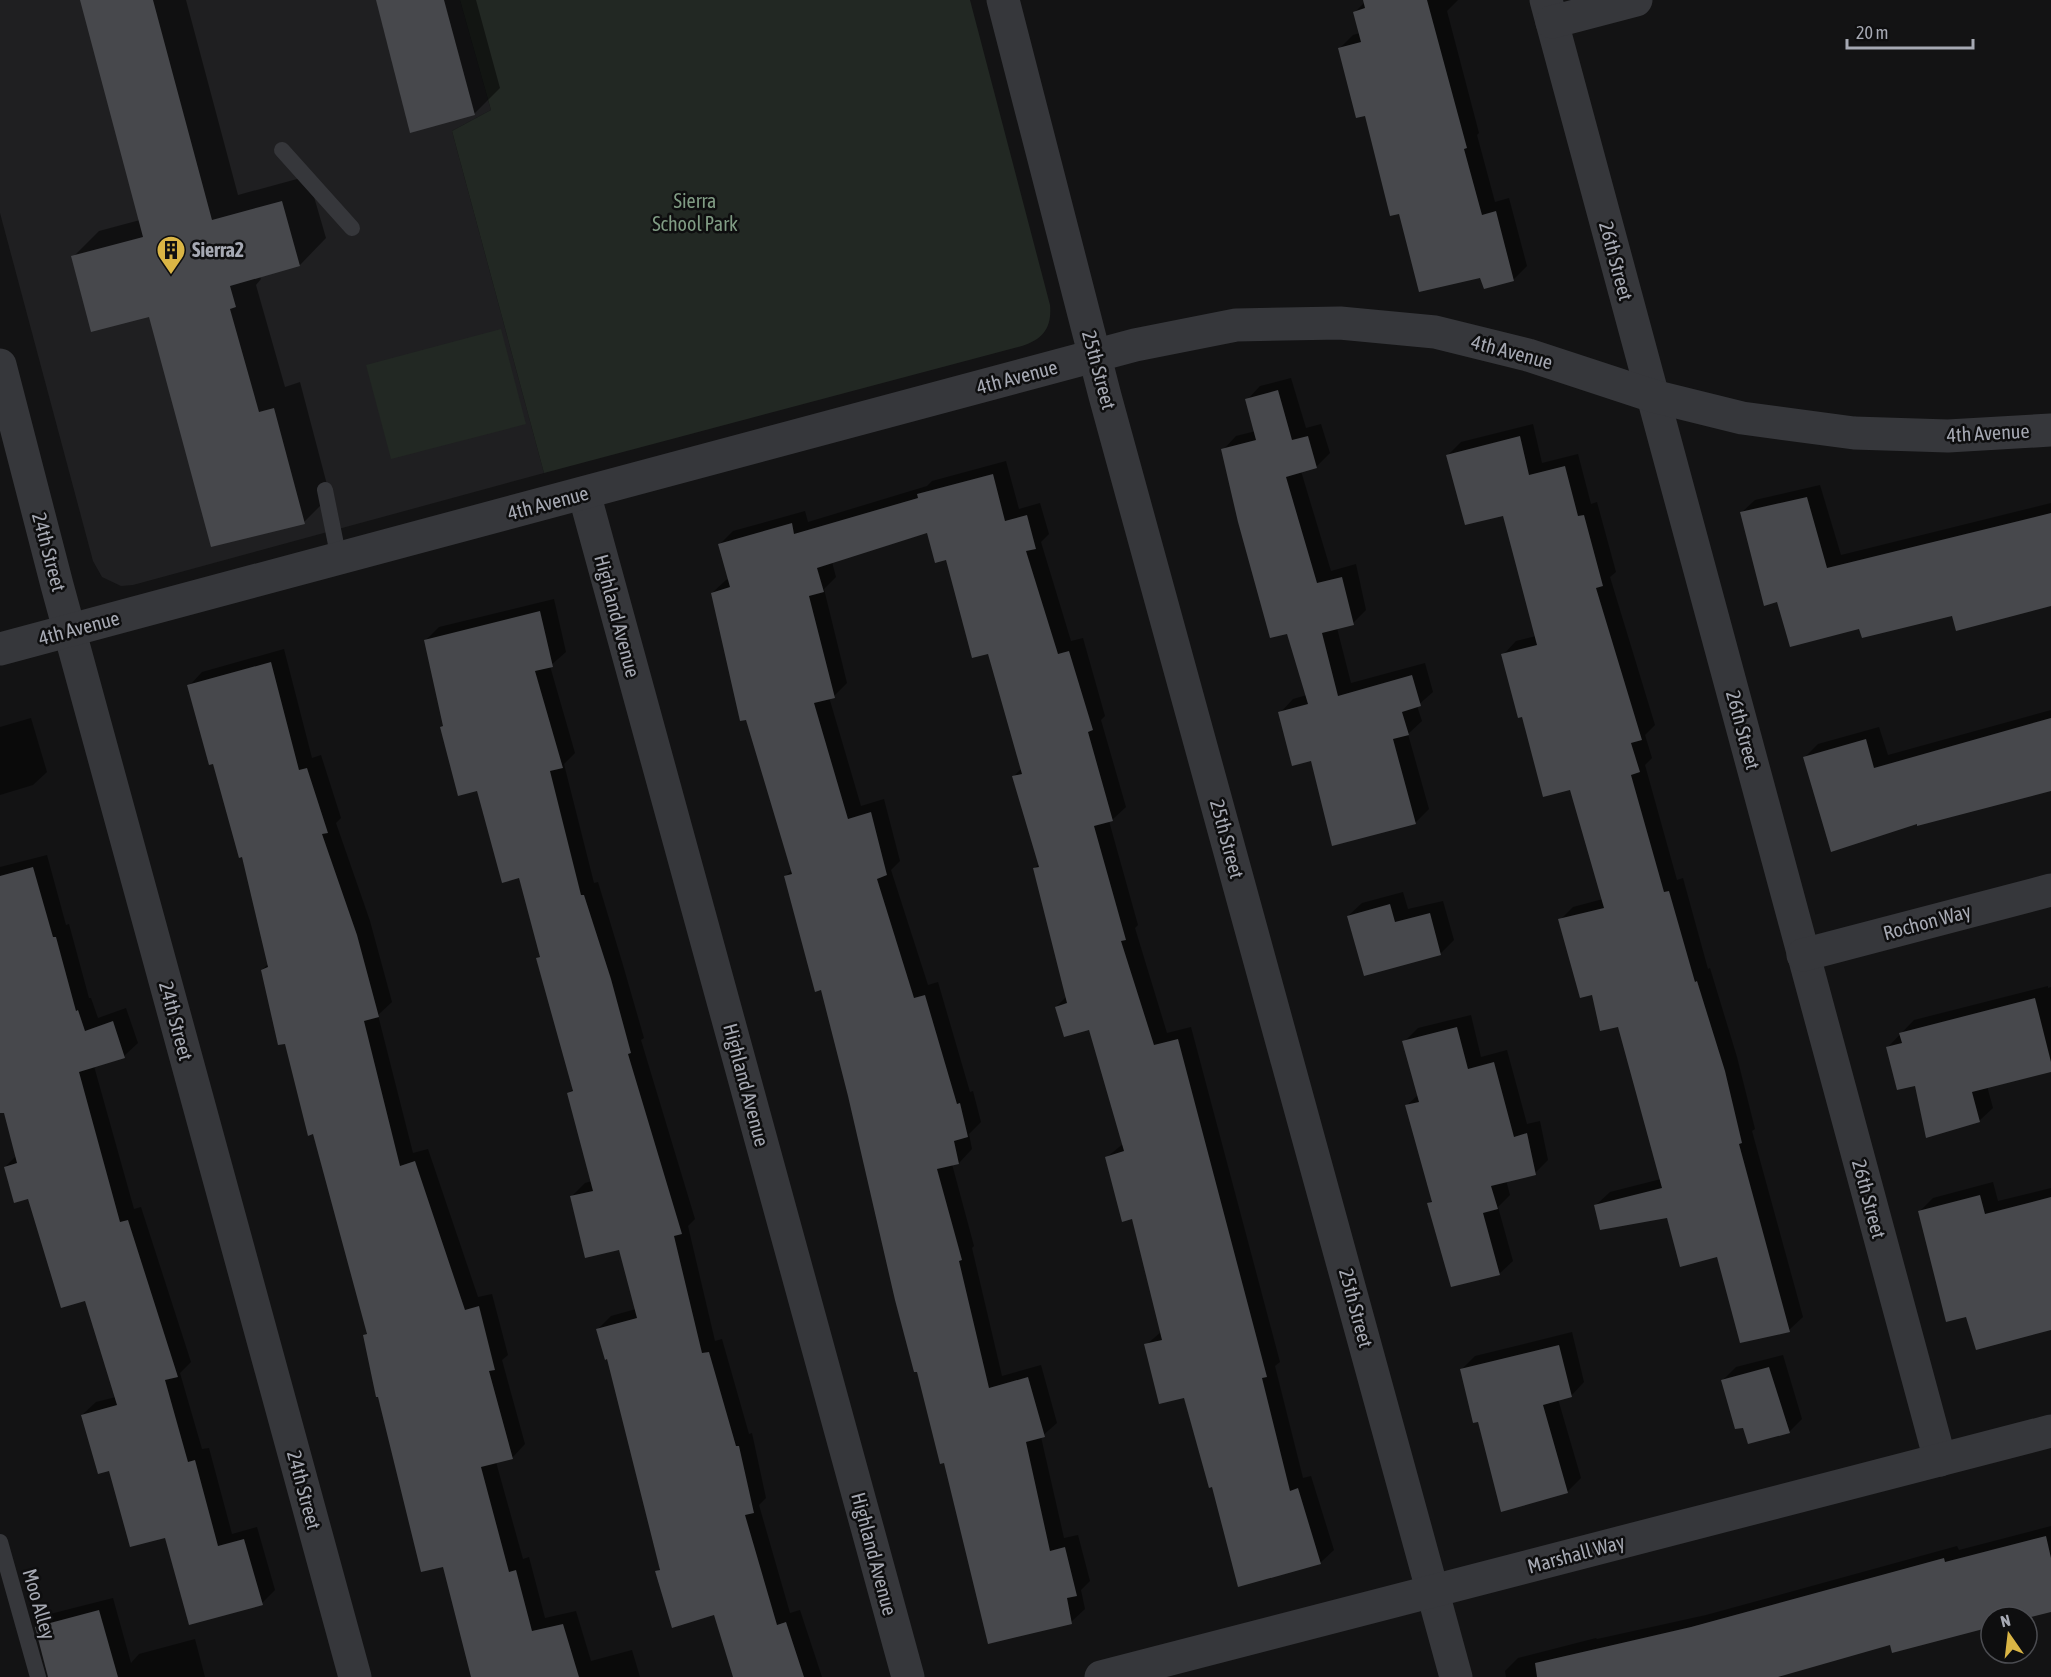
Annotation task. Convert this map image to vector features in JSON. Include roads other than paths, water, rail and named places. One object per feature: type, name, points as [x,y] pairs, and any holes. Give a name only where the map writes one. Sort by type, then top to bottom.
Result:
[{"type":"street","name":"25th Street","points":[[1003,0],[1095,356],[1456,1677]]},
{"type":"street","points":[[1549,11],[1636,0]]},
{"type":"street","name":"26th Street","points":[[1549,11],[1940,1460]]},
{"type":"street","name":"4th Avenue","points":[[0,650],[1147,342],[1236,326],[1340,323],[1435,332],[1528,355],[1653,396],[1742,418],[1854,433],[1948,436],[2051,430]]},
{"type":"street","name":"24th Street","points":[[0,365],[70,631],[355,1677]]},
{"type":"street","name":"Highland Avenue","points":[[584,493],[908,1677]]},
{"type":"street","name":"Rochon Way","points":[[1803,955],[2051,890]]},
{"type":"street","name":"Marshall Way","points":[[1101,1677],[2051,1431]]},
{"type":"lane","points":[[282,150],[352,228]]},
{"type":"lane","points":[[325,490],[339,559]]},
{"type":"lane","name":"Moo Alley","points":[[0,1542],[38,1677]]},
{"type":"place","name":"Sierra2","points":[[171,276]]},
{"type":"park label","name":"Sierra School Park","points":[[695,212]]}]
